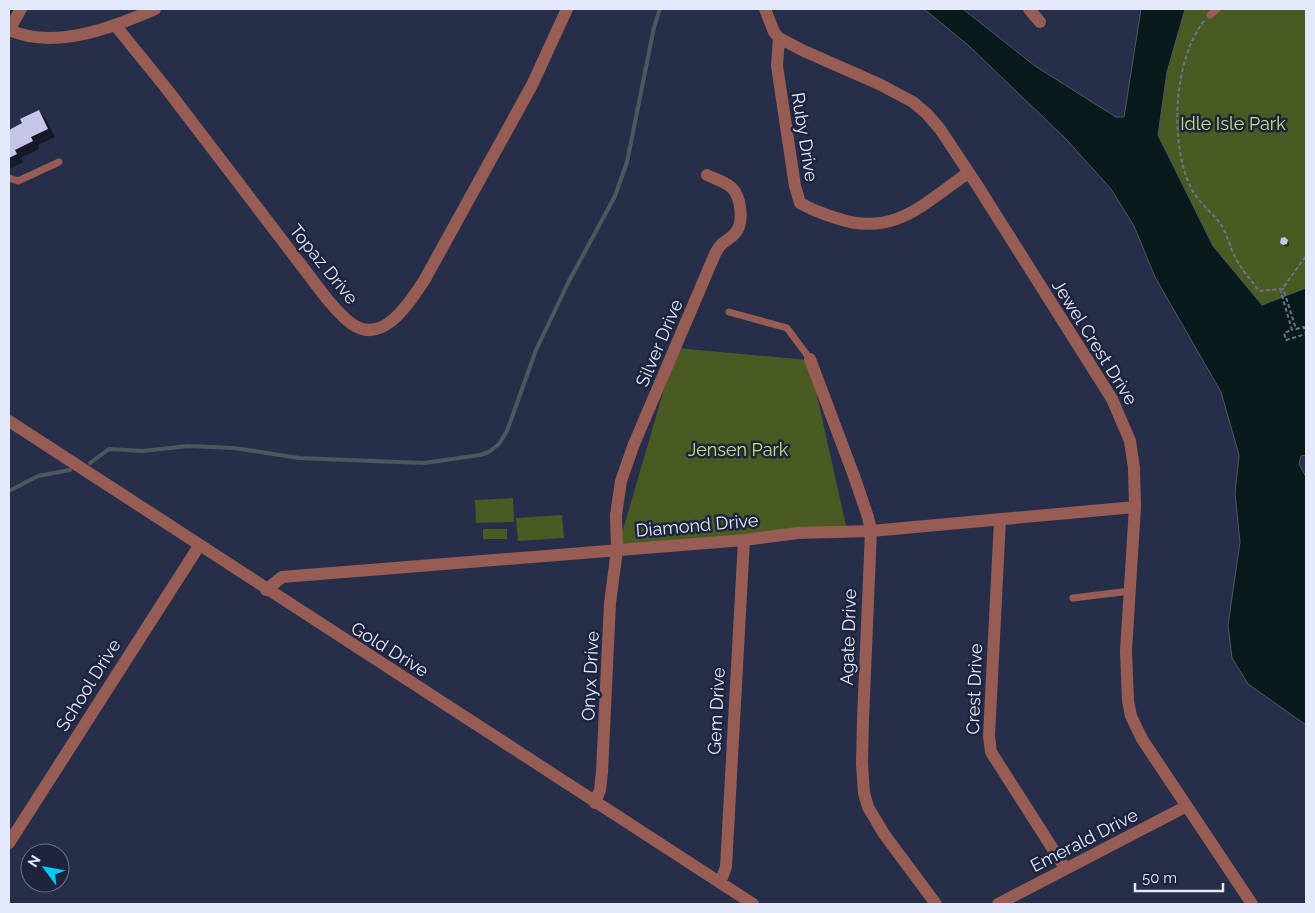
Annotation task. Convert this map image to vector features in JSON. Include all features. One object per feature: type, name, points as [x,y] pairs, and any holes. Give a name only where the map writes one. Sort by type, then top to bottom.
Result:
[{"type":"street","points":[[21,9],[9,30],[21,35],[49,38],[115,26],[155,9]]},
{"type":"street","name":"Topaz Drive","points":[[115,26],[166,88],[326,299],[352,324],[370,330],[379,330],[412,300],[425,279],[532,85],[567,9]]},
{"type":"street","points":[[765,9],[772,28],[779,38]]},
{"type":"street","points":[[1029,9],[1040,22]]},
{"type":"street","name":"Ruby Drive","points":[[779,38],[777,66],[795,186],[800,203],[810,210],[854,224],[888,224],[915,210],[968,173]]},
{"type":"street","name":"Jewel Crest Drive","points":[[779,38],[913,102],[940,129],[1112,399],[1130,441],[1134,468],[1135,507],[1126,675],[1131,716],[1151,756],[1252,904]]},
{"type":"street","name":"Silver Drive","points":[[617,550],[616,515],[621,481],[634,444],[715,254],[721,242],[731,237],[738,228],[741,216],[739,200],[732,188],[707,176]]},
{"type":"street","name":"Agate Drive","points":[[810,359],[857,484],[868,517],[870,530],[862,719],[864,793],[868,807],[884,834],[936,904]]},
{"type":"street","name":"Gold Drive","points":[[9,422],[753,904]]},
{"type":"street","name":"Diamond Drive","points":[[266,590],[282,578],[744,540],[797,533],[870,530],[1000,520],[1135,507]]},
{"type":"street","name":"Crest Drive","points":[[1000,520],[989,736],[990,752],[1065,868]]},
{"type":"street","name":"Gem Drive","points":[[720,883],[726,868],[744,540]]},
{"type":"street","name":"School Drive","points":[[9,843],[199,546]]},
{"type":"street","name":"Onyx Drive","points":[[595,802],[600,790],[602,772],[610,603],[617,550]]},
{"type":"street","name":"Emerald Drive","points":[[998,904],[1185,807]]},
{"type":"lane","points":[[1210,15],[1217,9]]},
{"type":"lane","points":[[9,178],[18,181],[59,162]]},
{"type":"lane","points":[[729,312],[787,328],[810,359]]},
{"type":"lane","points":[[1073,598],[1130,591]]},
{"type":"path","points":[[1210,15],[1199,28],[1182,74],[1177,109],[1180,151],[1193,192],[1219,221],[1235,258],[1259,291],[1283,288],[1306,256]]},
{"type":"path","points":[[1280,289],[1292,330],[1284,333],[1286,340],[1306,334],[1304,327],[1296,329],[1283,288]]},
{"type":"green space","name":"Idle Isle Park","points":[[1185,9],[1306,9],[1306,288],[1262,305],[1213,246],[1158,135],[1167,73]]},
{"type":"green space","name":"Jensen Park","points":[[676,348],[809,360],[847,530],[617,550]]},
{"type":"green space","points":[[513,498],[514,522],[476,523],[475,500]]},
{"type":"green space","points":[[562,515],[564,538],[518,541],[516,518]]},
{"type":"green space","points":[[483,529],[507,529],[507,539],[483,539]]},
{"type":"shaded area","points":[[924,9],[963,9],[1035,66],[1116,117],[1124,117],[1141,9],[1185,9],[1167,72],[1158,135],[1213,246],[1262,305],[1306,288],[1306,455],[1301,456],[1299,464],[1306,477],[1306,725],[1248,684],[1232,658],[1228,625],[1240,542],[1235,493],[1239,455],[1221,392],[1155,277],[1134,226],[1111,189],[1066,139],[968,45]]},
{"type":"building","points":[[39,110],[48,129],[31,137],[33,141],[15,150],[17,154],[9,158],[9,130],[22,123],[20,119]]},
{"type":"building","points":[[1285,237],[1288,240],[1287,244],[1283,245],[1280,243],[1281,238]]},
{"type":"waterway","points":[[90,463],[109,449],[143,451],[188,446],[234,448],[299,458],[424,463],[489,452],[499,444],[507,431],[536,350],[569,281],[615,196],[627,162],[654,27],[660,9]]},
{"type":"waterway","points":[[9,491],[38,476],[70,470]]}]
